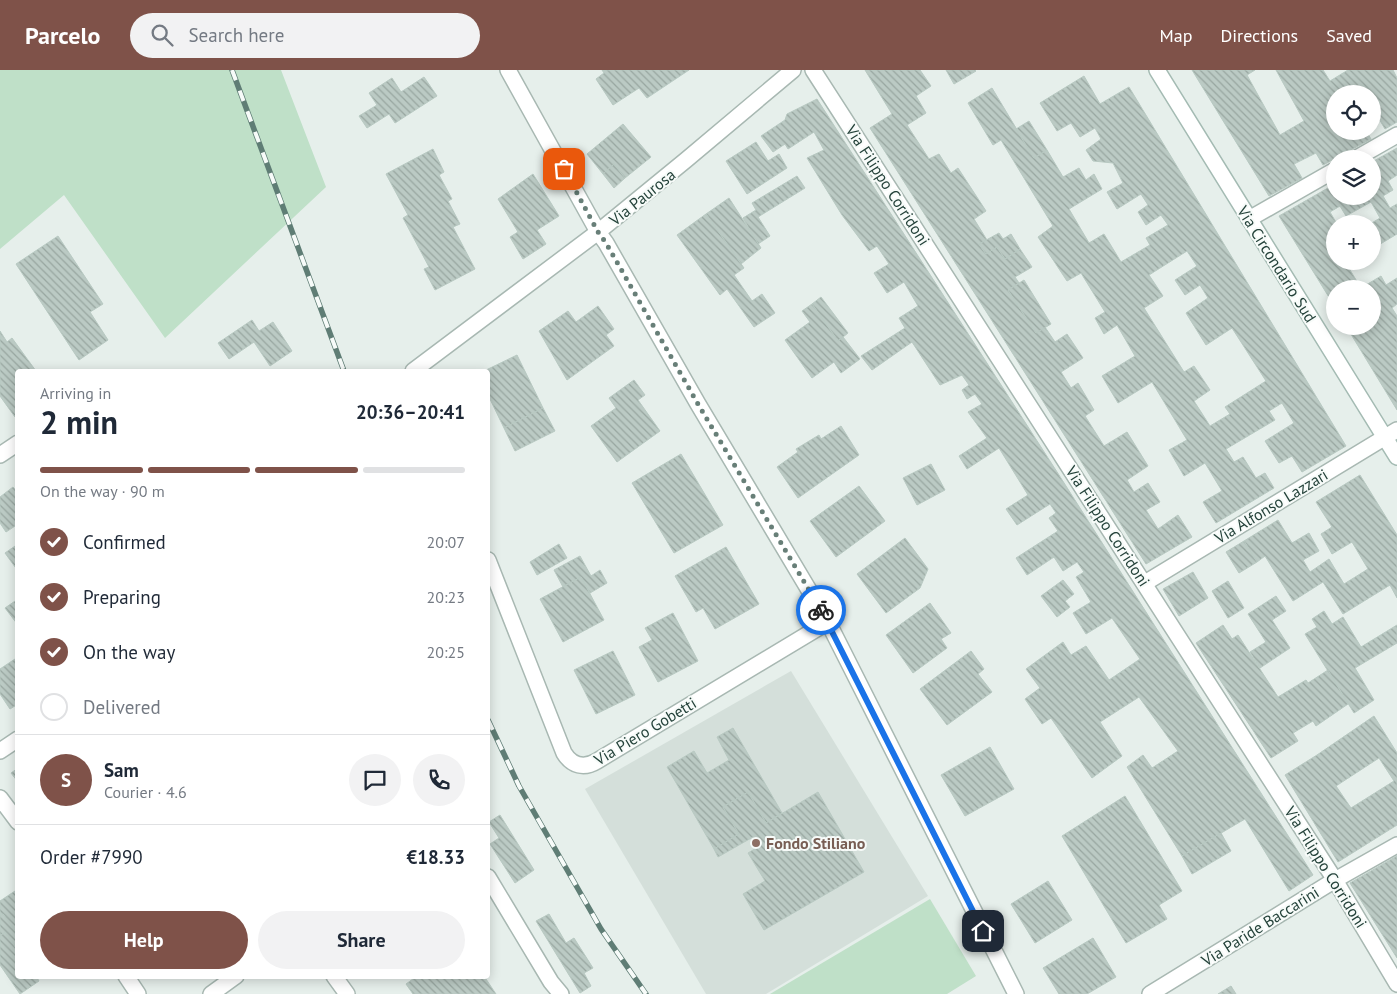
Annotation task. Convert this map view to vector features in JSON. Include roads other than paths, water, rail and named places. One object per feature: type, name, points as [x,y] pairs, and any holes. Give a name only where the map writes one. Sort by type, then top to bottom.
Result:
[{"type":"street","points":[[508,70],[598,232],[828,622],[1016,994]]},
{"type":"street","name":"Via Paurosa","points":[[416,369],[598,232],[793,70]]},
{"type":"street","name":"Via Filippo Corridoni","points":[[813,70],[1335,880],[1397,984]]},
{"type":"street","name":"Via Circondario Sud","points":[[1156,70],[1249,219],[1391,433],[1397,457]]},
{"type":"street","points":[[1371,150],[1397,135]]},
{"type":"street","points":[[1249,219],[1326,175]]},
{"type":"street","name":"Via Alfonso Lazzari","points":[[1144,583],[1391,433]]},
{"type":"street","points":[[0,455],[15,445]]},
{"type":"street","name":"Via Piero Gobetti","points":[[490,565],[564,753],[572,763],[579,765],[585,766],[597,761],[828,622]]},
{"type":"street","points":[[0,751],[15,741]]},
{"type":"street","points":[[0,798],[15,818]]},
{"type":"street","name":"Via Paride Baccarini","points":[[1150,994],[1335,880],[1397,845]]},
{"type":"street","points":[[490,880],[551,982],[561,994]]},
{"type":"street","points":[[128,979],[138,994]]},
{"type":"street","points":[[211,994],[232,979]]},
{"type":"street","points":[[336,979],[347,994]]},
{"type":"railway","points":[[232,70],[343,369]]},
{"type":"railway","points":[[490,724],[519,786],[601,929],[646,994]]},
{"type":"place","name":"Fondo Stiliano","points":[[756,843]]}]
